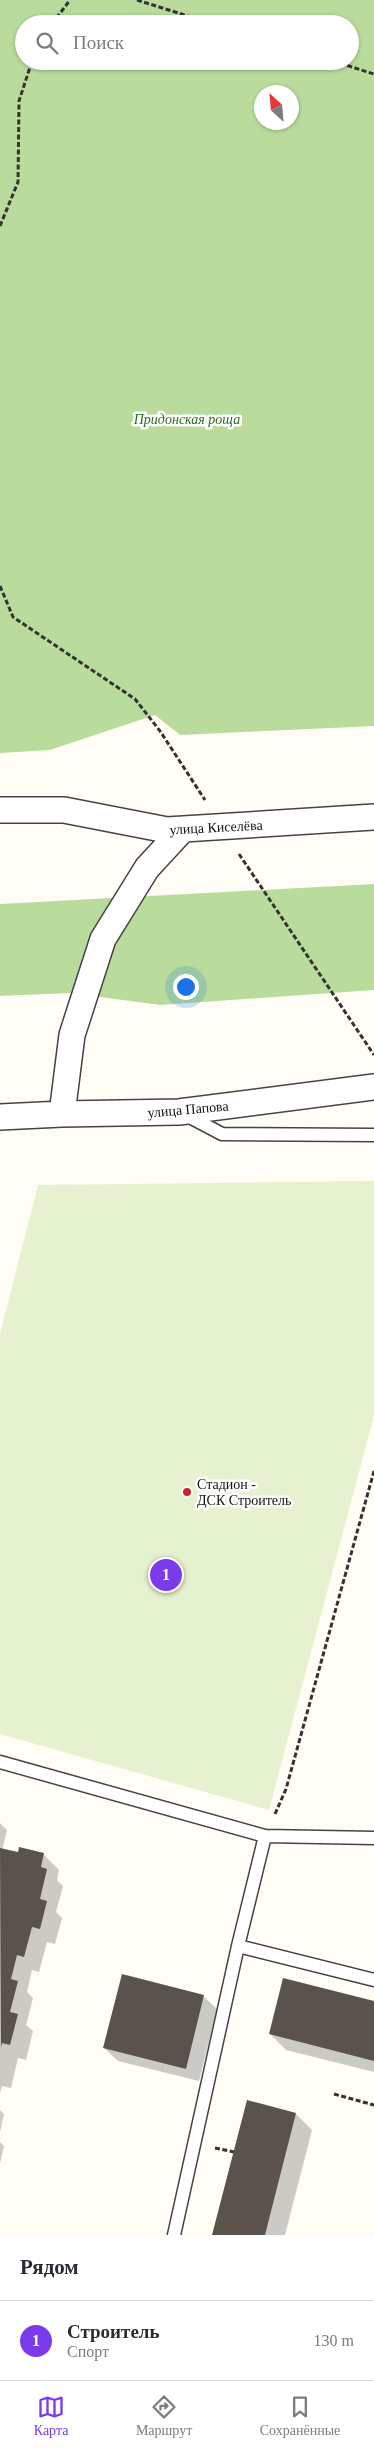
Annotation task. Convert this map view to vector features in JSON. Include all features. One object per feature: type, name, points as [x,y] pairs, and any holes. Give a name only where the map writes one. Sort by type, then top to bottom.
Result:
[{"type":"street","name":"улица Киселёва","points":[[0,810],[64,810],[167,830],[374,817]]},
{"type":"street","points":[[62,1114],[72,1035],[103,939],[147,868],[183,829]]},
{"type":"street","name":"улица Папова","points":[[0,1117],[180,1112],[374,1087]]},
{"type":"lane","points":[[180,1112],[222,1134],[374,1135]]},
{"type":"lane","points":[[0,1762],[266,1836],[374,1838]]},
{"type":"lane","points":[[174,2235],[238,1946],[266,1836]]},
{"type":"lane","points":[[238,1946],[374,1980]]},
{"type":"path","points":[[59,15],[70,0]]},
{"type":"path","points":[[137,0],[184,15]]},
{"type":"path","points":[[359,69],[374,74]]},
{"type":"path","points":[[0,226],[18,182],[19,101],[29,70]]},
{"type":"path","points":[[0,586],[13,617],[135,699],[160,731],[221,827],[374,1055]]},
{"type":"path","points":[[266,1836],[286,1789],[374,1472]]},
{"type":"path","points":[[334,2094],[374,2105]]},
{"type":"green space","name":"Придонская роща","points":[[0,0],[374,0],[374,726],[180,735],[155,715],[50,750],[0,753]]},
{"type":"green space","points":[[374,884],[374,990],[160,1005],[71,993],[0,996],[0,904]]},
{"type":"green space","name":"Стадион - ДСК Строитель","points":[[374,1181],[374,1416],[269,1810],[0,1734],[0,1334],[38,1185]]},
{"type":"building","points":[[19,1847],[44,1853],[41,1867],[47,1869],[40,1899],[47,1901],[40,1929],[32,1927],[24,1957],[17,1955],[11,1979],[18,1981],[10,2012],[18,2014],[10,2045],[2,2043],[1,2048],[0,1848],[18,1852]]},
{"type":"building","points":[[122,1974],[204,1995],[186,2069],[103,2048]]},
{"type":"building","points":[[283,1978],[374,2001],[374,2061],[269,2034]]},
{"type":"building","points":[[247,2100],[296,2113],[265,2235],[212,2235]]},
{"type":"place","name":"Стадион - ДСК Строитель","points":[[187,1492]]},
{"type":"place","name":"Строитель","points":[[166,1575]]}]
